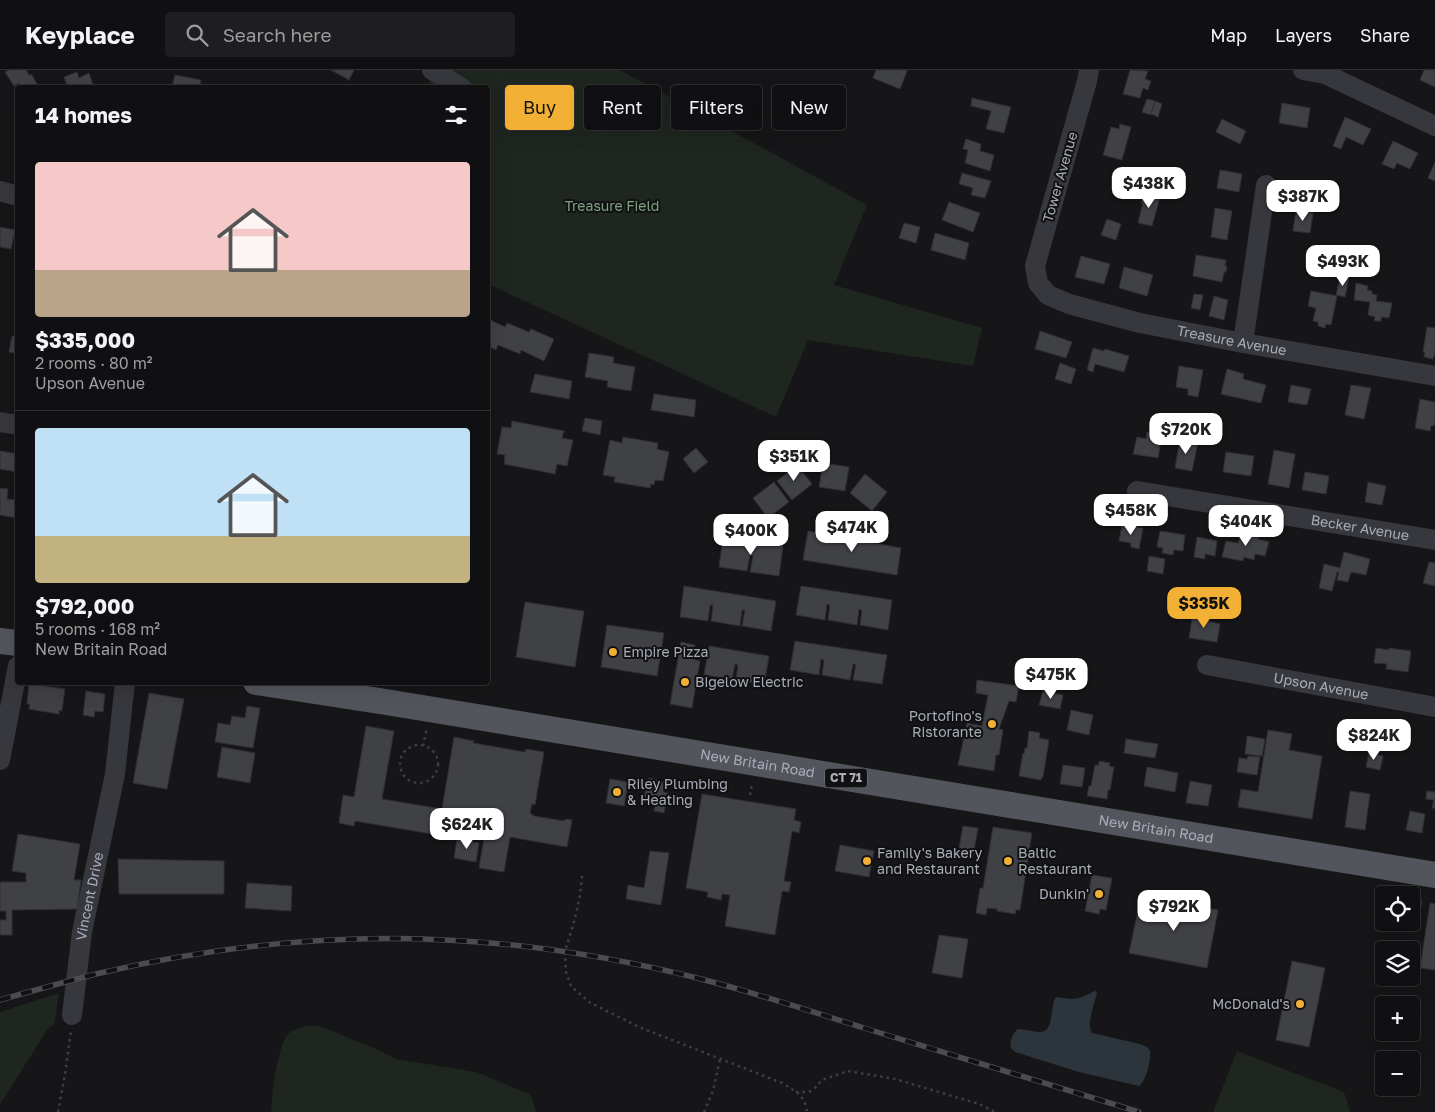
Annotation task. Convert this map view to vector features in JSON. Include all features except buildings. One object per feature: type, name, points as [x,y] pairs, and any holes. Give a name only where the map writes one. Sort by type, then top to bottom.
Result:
[{"type":"main road","points":[[0,641],[15,644]]},
{"type":"main road","name":"New Britain Road","points":[[275,685],[1435,875]]},
{"type":"street","points":[[432,70],[457,85]]},
{"type":"street","name":"Tower Avenue","points":[[1038,283],[1035,266],[1087,81],[1088,70]]},
{"type":"street","points":[[1303,70],[1326,72],[1435,126]]},
{"type":"street","points":[[1243,343],[1266,185]]},
{"type":"street","points":[[0,191],[15,195]]},
{"type":"street","name":"Treasure Avenue","points":[[1038,283],[1048,295],[1068,304],[1140,323],[1435,376]]},
{"type":"street","points":[[0,422],[15,424]]},
{"type":"street","name":"Becker Avenue","points":[[1137,491],[1435,540]]},
{"type":"street","name":"Upson Avenue","points":[[1207,665],[1435,707]]},
{"type":"street","points":[[0,760],[15,682]]},
{"type":"street","name":"Vincent Drive","points":[[72,1015],[82,932],[115,774],[125,685]]},
{"type":"path","points":[[423,746],[428,724]]},
{"type":"path","points":[[423,746],[436,757],[437,768],[426,782],[413,782],[403,775],[400,763],[405,752],[410,748],[423,746]]},
{"type":"path","points":[[750,795],[752,779]]},
{"type":"path","points":[[582,876],[580,896],[565,952],[566,972],[571,986],[589,1002],[638,1027],[782,1083],[796,1092],[806,1102],[807,1112]]},
{"type":"path","points":[[58,1112],[72,1015]]},
{"type":"path","points":[[704,1112],[713,1091],[720,1059]]},
{"type":"path","points":[[796,1092],[809,1092],[822,1080],[848,1071],[895,1079],[979,1104],[995,1112]]},
{"type":"green space","name":"Treasure Field","points":[[437,70],[620,70],[647,85],[584,85],[584,130],[661,130],[661,92],[671,98],[671,130],[730,130],[867,205],[834,285],[982,328],[973,366],[808,340],[776,417],[490,285],[490,85],[428,85]]},
{"type":"green space","points":[[59,993],[54,1025],[49,1027],[0,1104],[0,1012]]},
{"type":"green space","points":[[307,1026],[317,1026],[330,1030],[396,1059],[476,1072],[529,1094],[536,1112],[271,1112],[281,1048],[289,1033]]},
{"type":"green space","points":[[1237,1051],[1344,1092],[1350,1112],[1213,1112]]},
{"type":"shaded area","points":[[1095,991],[1097,992],[1090,1024],[1092,1033],[1140,1044],[1150,1050],[1148,1070],[1139,1086],[1079,1072],[1015,1052],[1011,1048],[1012,1037],[1018,1029],[1040,1032],[1046,1030],[1050,1022],[1056,997],[1076,999]]},
{"type":"railway","points":[[0,1000],[84,977],[182,956],[270,945],[358,939],[446,940],[510,945],[606,958],[722,984],[1139,1112]]},
{"type":"place","name":"Empire Pizza","points":[[613,652]]},
{"type":"place","name":"Bigelow Electric","points":[[685,682]]},
{"type":"place","name":"Portofino's Ristorante","points":[[992,724]]},
{"type":"place","name":"Riley Plumbing & Heating","points":[[617,792]]},
{"type":"place","name":"Family's Bakery and Restaurant","points":[[867,861]]},
{"type":"place","name":"Baltic Restaurant","points":[[1008,861]]},
{"type":"place","name":"Dunkin'","points":[[1099,894]]},
{"type":"place","name":"McDonald's","points":[[1300,1004]]}]
